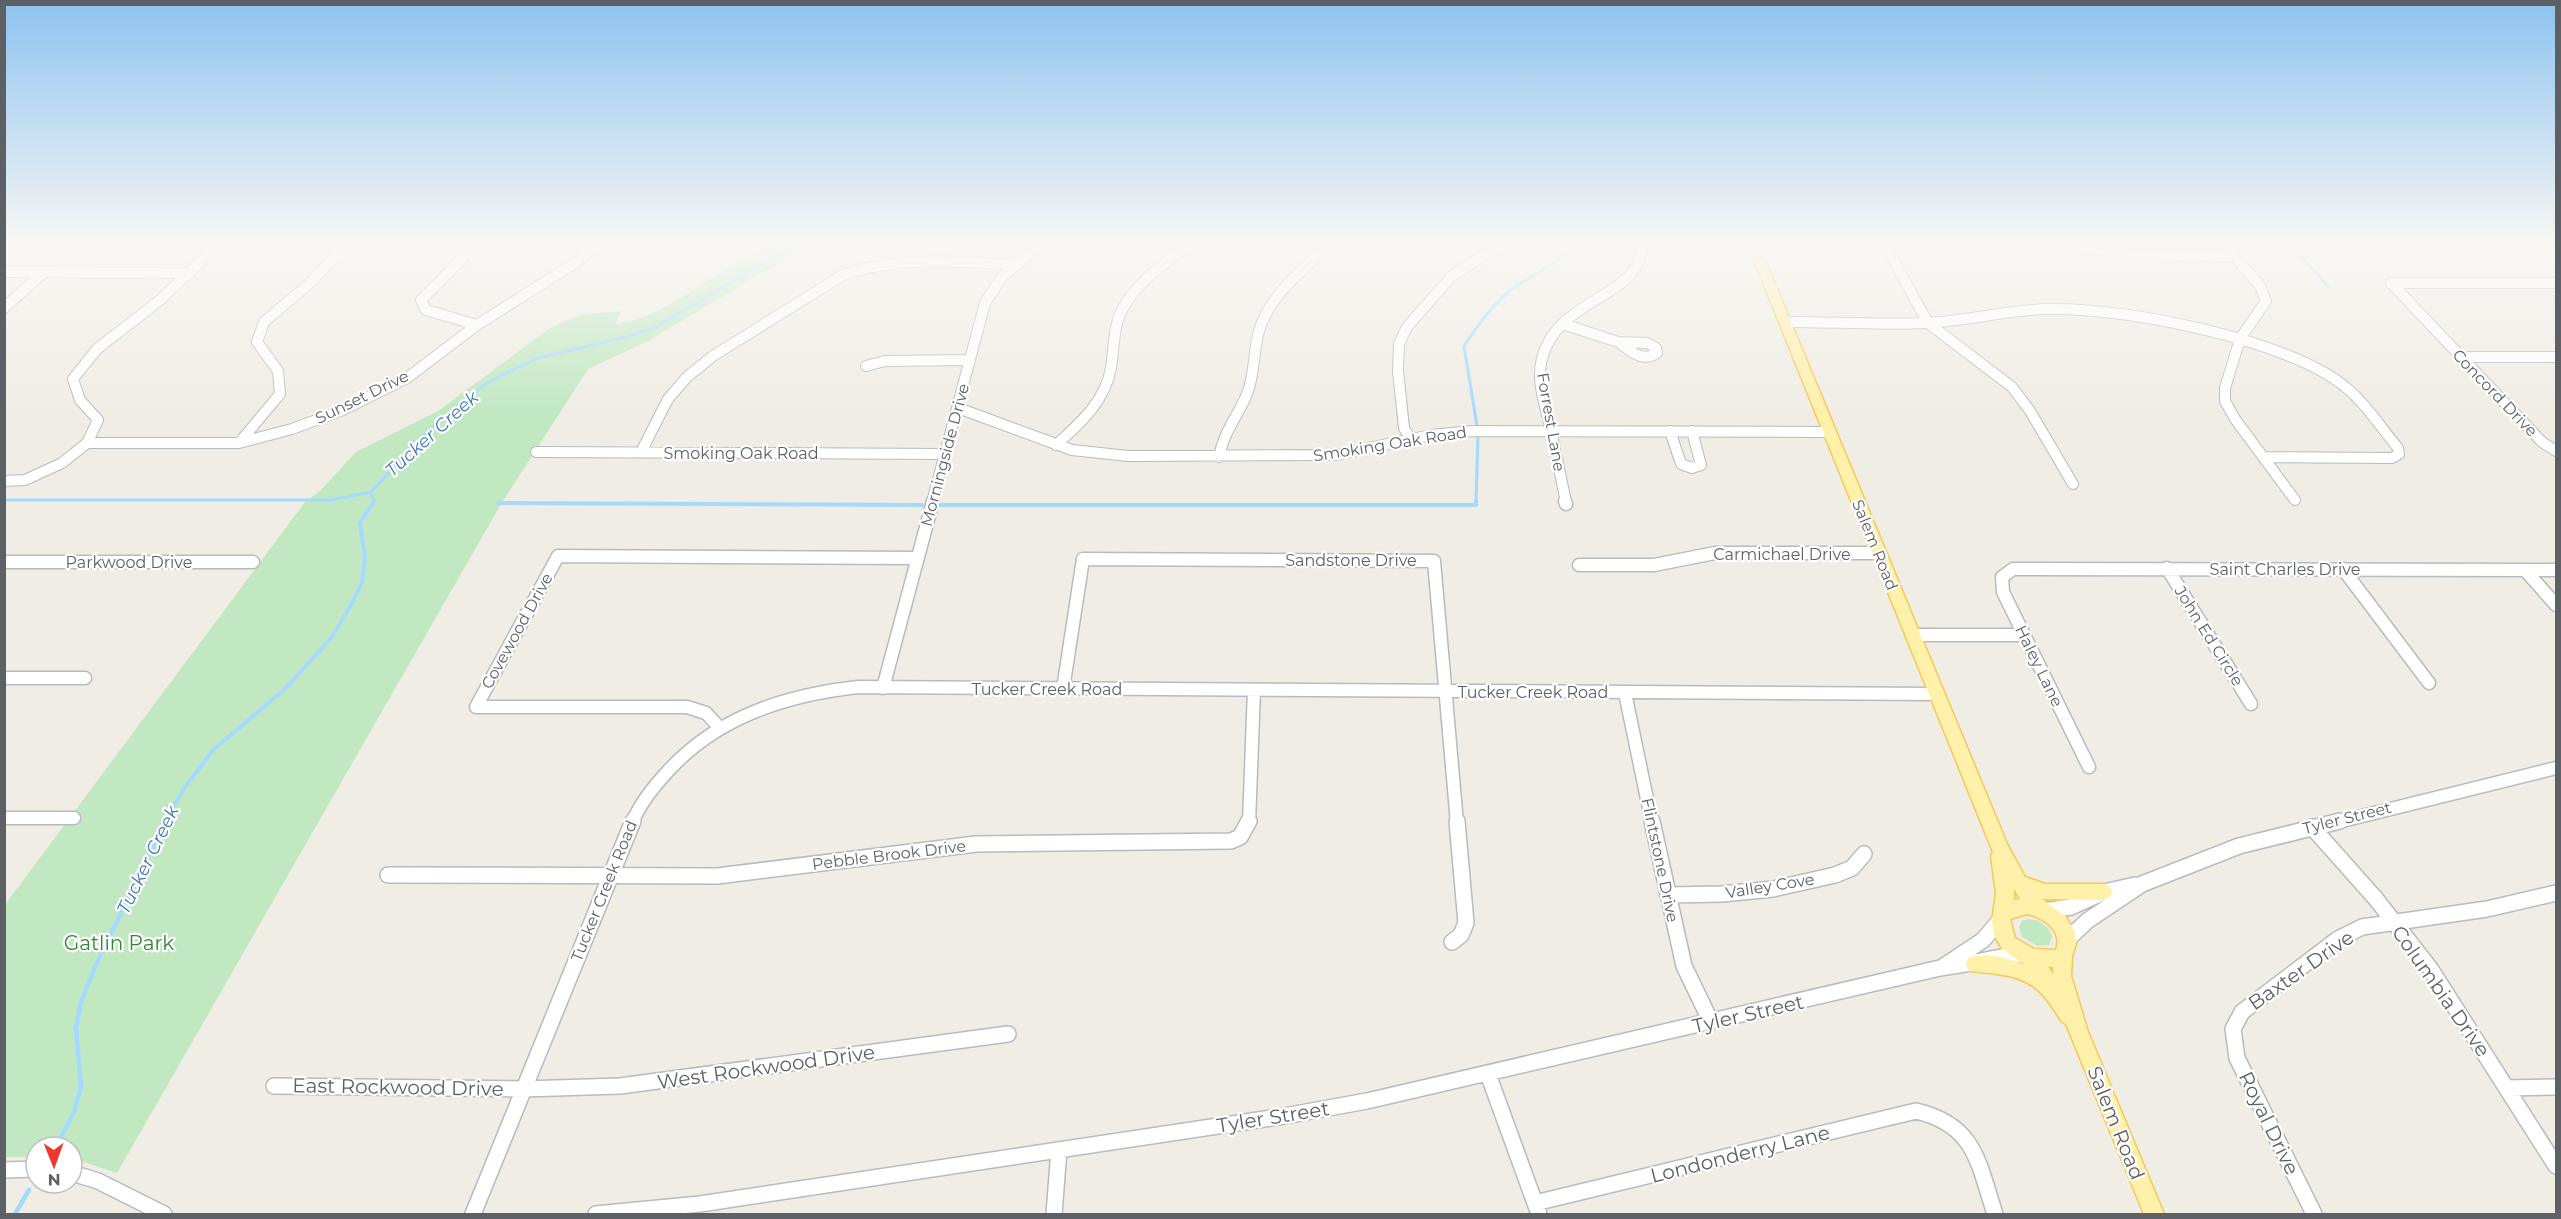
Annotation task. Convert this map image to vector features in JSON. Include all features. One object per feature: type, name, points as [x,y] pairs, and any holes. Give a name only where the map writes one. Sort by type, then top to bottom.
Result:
[{"type":"main road","name":"Salem Road","points":[[1776,300],[1999,847],[2018,882],[2042,910]]},
{"type":"main road","name":"Salem Road","points":[[1999,847],[2005,886],[2002,916]]},
{"type":"main road","points":[[2018,882],[2045,892],[2104,892]]},
{"type":"main road","points":[[2018,905],[2042,910],[2058,922],[2065,947],[2043,960],[2026,956],[2003,934],[2002,916],[2010,908],[2018,905]]},
{"type":"main road","name":"Salem Road","points":[[2065,947],[2062,976],[2078,1032],[2154,1215]]},
{"type":"main road","name":"Salem Road","points":[[2026,956],[2078,1032]]},
{"type":"main road","points":[[1975,964],[1989,964],[2020,970],[2033,975],[2049,987]]},
{"type":"street","points":[[4,481],[25,480],[62,463],[87,443],[98,420],[80,400],[73,379],[97,349],[160,300]]},
{"type":"street","points":[[239,443],[280,394],[278,371],[257,342],[264,322],[290,300]]},
{"type":"street","points":[[421,300],[426,310],[477,325]]},
{"type":"street","name":"Sunset Drive","points":[[87,443],[239,443],[292,429],[353,405],[407,378],[477,325],[517,300]]},
{"type":"street","points":[[641,452],[668,399],[698,367],[805,300]]},
{"type":"street","name":"Morningside Drive","points":[[883,688],[988,300]]},
{"type":"street","points":[[1056,445],[1090,413],[1106,390],[1116,330],[1128,300]]},
{"type":"street","points":[[1219,457],[1223,436],[1239,410],[1253,377],[1258,334],[1267,310],[1277,300]]},
{"type":"street","points":[[1411,439],[1404,428],[1398,371],[1400,344],[1407,327],[1431,300]]},
{"type":"street","name":"Forrest Lane","points":[[1566,504],[1541,385],[1541,366],[1551,338],[1578,309],[1592,300]]},
{"type":"street","points":[[1916,300],[1928,322],[2012,387],[2021,397],[2073,484]]},
{"type":"street","points":[[2266,300],[2240,339],[2225,388],[2225,401],[2235,419],[2295,500]]},
{"type":"street","name":"Concord Drive","points":[[2407,300],[2542,442],[2554,450]]},
{"type":"street","points":[[1785,322],[1928,322],[2002,312],[2064,309],[2150,319],[2240,339],[2305,362],[2335,378],[2346,387],[2398,448],[2399,454],[2392,458],[2264,458]]},
{"type":"street","points":[[1563,324],[1618,342]]},
{"type":"street","points":[[2460,357],[2556,357]]},
{"type":"street","points":[[866,366],[885,361],[970,360]]},
{"type":"street","name":"Smoking Oak Road","points":[[958,408],[1056,445],[1107,455],[1219,457],[1335,455],[1411,439],[1472,431],[1829,432]]},
{"type":"street","points":[[1670,431],[1681,464],[1692,468],[1701,465],[1692,431]]},
{"type":"street","name":"Smoking Oak Road","points":[[536,452],[946,454]]},
{"type":"street","name":"Carmichael Drive","points":[[1579,565],[1654,566],[1715,553],[1878,553]]},
{"type":"street","name":"Covewood Drive","points":[[719,727],[706,713],[687,707],[476,707],[558,555],[918,558]]},
{"type":"street","name":"Sandstone Drive","points":[[1063,689],[1083,559],[1434,561],[1466,923],[1461,935],[1452,942]]},
{"type":"street","name":"Parkwood Drive","points":[[4,562],[253,562]]},
{"type":"street","name":"John Ed Circle","points":[[2167,568],[2251,704]]},
{"type":"street","name":"Saint Charles Drive","points":[[2013,569],[2556,570]]},
{"type":"street","name":"Haley Lane","points":[[2013,569],[2006,572],[2001,584],[2023,635],[2089,766]]},
{"type":"street","points":[[2343,569],[2429,683]]},
{"type":"street","points":[[2525,570],[2556,605]]},
{"type":"street","points":[[1912,635],[2023,635]]},
{"type":"street","points":[[4,678],[85,678]]},
{"type":"street","name":"Tucker Creek Road","points":[[472,1215],[636,811],[647,794],[680,758],[719,727],[755,709],[808,693],[841,688],[1936,694]]},
{"type":"street","name":"Pebble Brook Drive","points":[[388,875],[717,876],[1010,842],[1231,841],[1240,837],[1249,822],[1254,690]]},
{"type":"street","name":"Flintstone Drive","points":[[1625,693],[1684,966],[1711,1022]]},
{"type":"street","name":"Tyler Street","points":[[2042,910],[2071,907],[2104,892],[2142,884],[2239,846],[2556,768]]},
{"type":"street","points":[[4,818],[74,818]]},
{"type":"street","name":"Columbia Drive","points":[[2312,827],[2395,923],[2430,968],[2556,1166]]},
{"type":"street","name":"Valley Cove","points":[[1668,895],[1731,894],[1773,889],[1852,868],[1864,854]]},
{"type":"street","name":"Tyler Street","points":[[2065,947],[2087,921],[2142,884]]},
{"type":"street","name":"Baxter Drive","points":[[2233,1029],[2242,1012],[2338,939],[2362,927],[2487,909],[2556,893]]},
{"type":"street","name":"Tyler Street","points":[[1940,968],[1983,940],[2002,916]]},
{"type":"street","name":"Tyler Street","points":[[596,1215],[700,1204],[1367,1101],[1940,968],[1975,964],[1986,958],[2026,956]]},
{"type":"street","name":"Royal Drive","points":[[2233,1029],[2237,1058],[2314,1215]]},
{"type":"street","name":"West Rockwood Drive","points":[[523,1089],[610,1087],[651,1083],[1008,1034]]},
{"type":"street","points":[[1488,1074],[1537,1209]]},
{"type":"street","name":"East Rockwood Drive","points":[[274,1086],[523,1089]]},
{"type":"street","points":[[2507,1088],[2556,1087]]},
{"type":"street","name":"Londonderry Lane","points":[[1537,1209],[1916,1111],[1944,1117],[1965,1134],[1995,1215]]},
{"type":"street","points":[[1054,1215],[1059,1150]]},
{"type":"street","points":[[4,1170],[24,1169]]},
{"type":"street","points":[[84,1177],[98,1181],[164,1215]]},
{"type":"green space","name":"Gatlin Park","points":[[678,300],[717,300],[648,341],[588,369],[501,504],[117,1173],[84,1162],[84,1135],[24,1135],[24,1157],[5,1157],[4,906],[305,502],[321,490],[356,452],[438,411],[550,328],[579,315],[622,311],[615,324],[629,322],[654,313]]},
{"type":"green space","points":[[2029,919],[2046,926],[2052,936],[2049,945],[2038,946],[2022,937],[2019,927],[2022,921]]},
{"type":"waterway","name":"Tucker Creek","points":[[371,492],[425,434],[469,396],[492,380],[537,358],[627,337],[656,327],[702,300]]},
{"type":"waterway","points":[[1477,426],[1464,346],[1500,300]]},
{"type":"waterway","points":[[1476,502],[1478,435]]},
{"type":"waterway","points":[[4,500],[331,500],[371,492]]},
{"type":"waterway","name":"Tucker Creek","points":[[371,492],[374,501]]},
{"type":"waterway","name":"Tucker Creek","points":[[164,823],[183,790],[213,750],[285,689],[332,637],[362,582],[365,558],[360,523],[374,501]]},
{"type":"waterway","points":[[941,505],[1476,505],[1476,502]]},
{"type":"waterway","points":[[498,503],[922,505]]},
{"type":"waterway","name":"Tucker Creek","points":[[62,1135],[74,1112],[81,1087],[76,1028],[81,1002],[95,967],[164,823]]},
{"type":"waterway","name":"Tucker Creek","points":[[15,1214],[26,1195]]}]
